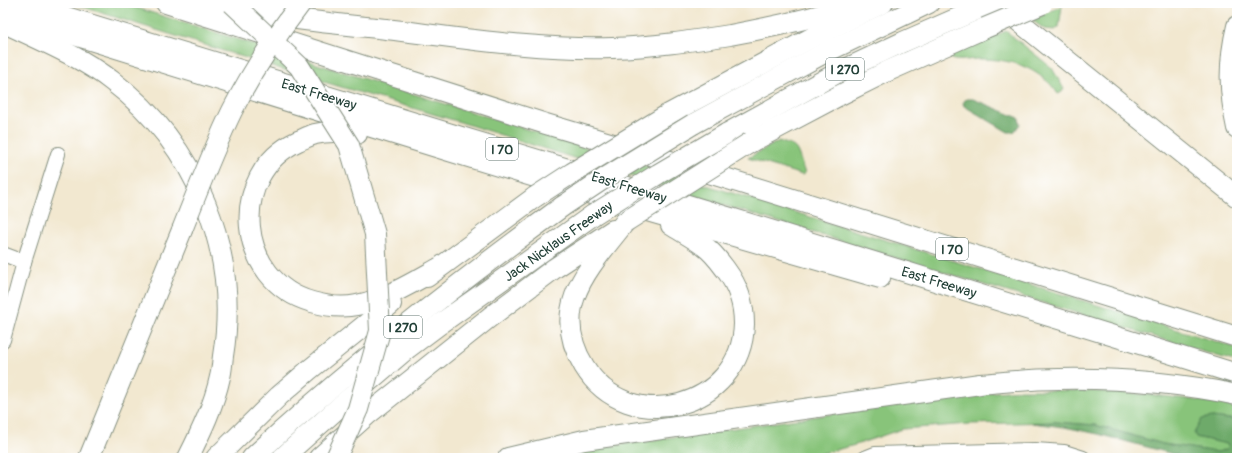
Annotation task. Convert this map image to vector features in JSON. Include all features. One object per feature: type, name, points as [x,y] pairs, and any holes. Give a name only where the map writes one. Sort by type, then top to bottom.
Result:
[{"type":"highway","name":"East Freeway","points":[[20,3],[731,218],[1237,374]]},
{"type":"highway","name":"I 70","points":[[166,3],[539,122],[667,160],[1237,337]]},
{"type":"highway","points":[[214,3],[261,14],[493,42],[547,47],[612,48],[688,42],[768,28],[861,3]]},
{"type":"highway","points":[[232,3],[299,66],[345,139],[349,146],[375,234],[380,331],[358,409],[336,458]]},
{"type":"highway","points":[[89,458],[207,168],[232,112],[265,54],[284,25],[301,3]]},
{"type":"highway","points":[[216,458],[279,396],[309,370],[437,269],[535,198],[572,173],[667,115],[813,37],[883,3]]},
{"type":"highway","name":"Jack Nicklaus Freeway","points":[[252,458],[392,336],[455,286],[563,206],[605,178],[693,124],[824,53],[929,3]]},
{"type":"highway","name":"Jack Nicklaus Freeway","points":[[282,458],[347,400],[419,340],[593,215],[658,174],[726,134],[839,72],[992,3]]},
{"type":"highway","points":[[996,3],[1237,197]]},
{"type":"highway","points":[[319,458],[367,415],[555,268],[751,142],[888,71],[1043,3]]},
{"type":"highway","points":[[3,13],[647,211],[898,283],[984,296]]},
{"type":"highway","points":[[3,23],[68,53],[94,68],[133,99],[150,115],[173,143],[184,160],[208,207],[225,269],[228,314],[227,337],[221,376],[210,411],[188,458]]},
{"type":"highway","points":[[1237,26],[1232,53],[1230,80],[1233,111],[1237,128]]},
{"type":"highway","points":[[437,269],[400,290],[357,305],[343,306],[319,304],[307,301],[285,290],[273,280],[260,262],[254,251],[252,243],[250,210],[252,198],[260,177],[270,161],[292,144],[315,134],[348,133],[449,151]]},
{"type":"highway","points":[[625,222],[587,271],[577,292],[571,312],[570,322],[574,346],[581,361],[592,378],[601,387],[620,400],[640,406],[654,408],[680,404],[699,397],[706,392],[721,380],[732,366],[740,347],[744,331],[742,302],[734,281],[717,258],[705,246],[647,211]]},
{"type":"highway","points":[[508,458],[584,440],[980,384],[1060,379],[1118,380],[1178,385],[1237,395]]},
{"type":"street","points":[[3,340],[24,262],[58,154]]},
{"type":"street","points":[[3,254],[24,262]]},
{"type":"street","points":[[865,458],[875,454],[1035,450],[1064,452],[1084,458]]},
{"type":"green space","points":[[70,3],[121,3],[1237,348],[1237,362],[726,206],[460,122],[307,77]]},
{"type":"green space","points":[[1062,6],[1059,27],[1055,30],[1044,29],[1032,20]]},
{"type":"green space","points":[[1006,31],[1052,68],[1064,89],[1062,92],[1058,94],[1049,83],[1036,73],[1021,65],[988,59],[951,59],[950,55]]},
{"type":"green space","points":[[966,99],[973,99],[1019,118],[1020,124],[1014,132],[1008,132],[964,106],[963,103]]},
{"type":"green space","points":[[779,141],[791,145],[796,149],[805,173],[802,175],[748,158]]},
{"type":"green space","points":[[1020,390],[1129,393],[1183,398],[1237,407],[1237,420],[1212,417],[1196,437],[1227,444],[1229,448],[1218,452],[1163,444],[1095,425],[1055,422],[970,424],[902,429],[855,445],[804,458],[528,458],[971,394]]},
{"type":"green space","points":[[1212,417],[1237,420],[1237,458],[1188,458],[1098,434],[1064,427],[1032,423],[1055,422],[1095,425],[1163,444],[1218,452],[1229,448],[1227,444],[1196,437],[1194,433],[1202,419]]}]
